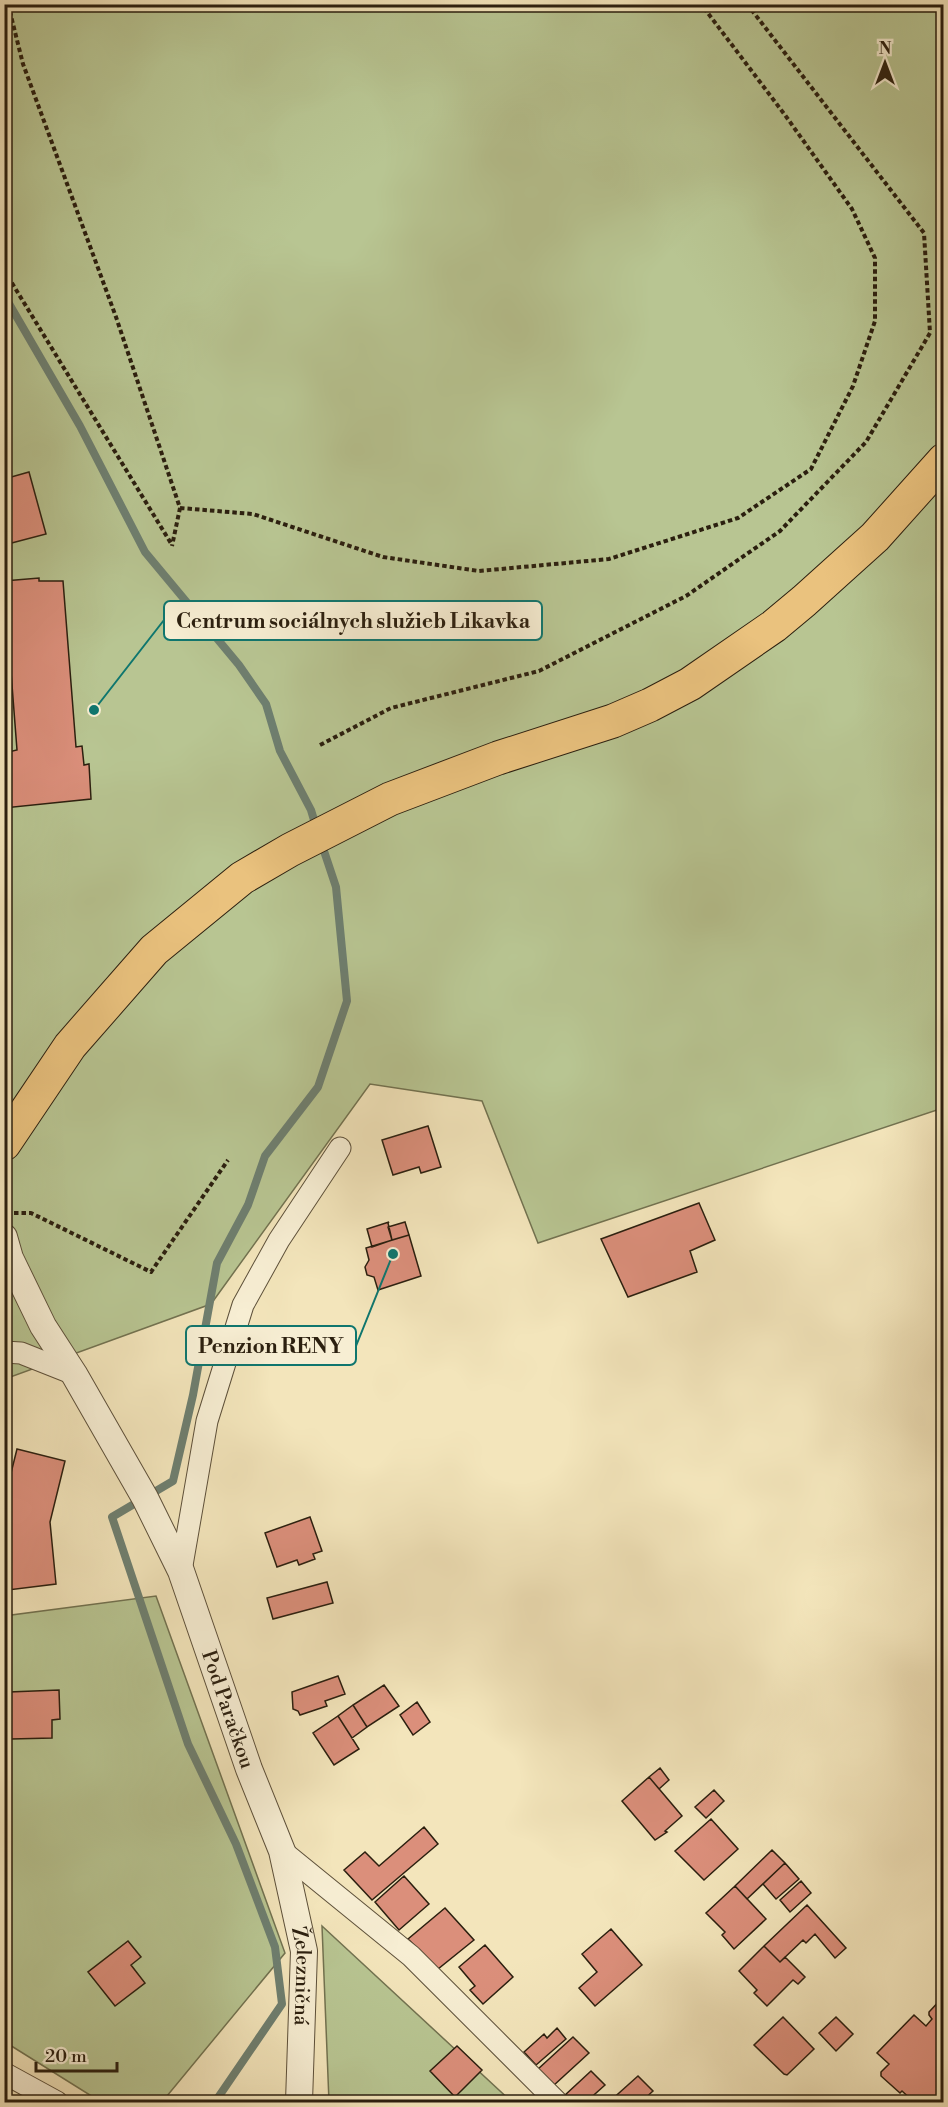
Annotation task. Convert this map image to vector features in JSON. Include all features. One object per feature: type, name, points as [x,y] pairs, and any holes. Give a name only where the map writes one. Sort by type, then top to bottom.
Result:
[{"type":"main road","points":[[4,1144],[70,1046],[154,950],[242,878],[290,850],[390,799],[498,758],[613,721],[690,684],[765,633],[804,601],[874,537],[944,460]]},
{"type":"street","points":[[181,1571],[207,1421],[243,1305],[279,1240],[340,1148]]},
{"type":"street","name":"Pod Paračkou","points":[[4,1237],[10,1258],[44,1326],[145,1498],[181,1571],[249,1769],[282,1851],[411,1956],[557,2103]]},
{"type":"street","points":[[4,1352],[21,1353],[74,1374]]},
{"type":"street","name":"Železničná","points":[[282,1851],[304,1951],[299,2103]]},
{"type":"street","points":[[4,2073],[57,2103]]},
{"type":"path","points":[[4,270],[172,546],[180,508],[116,317],[23,64],[8,4]]},
{"type":"path","points":[[180,508],[253,514],[383,557],[479,571],[609,559],[738,518],[811,469],[853,386],[875,321],[875,258],[852,209],[785,115],[701,4]]},
{"type":"path","points":[[320,745],[391,708],[539,671],[686,596],[780,531],[866,442],[930,333],[924,233],[747,4]]},
{"type":"path","points":[[4,1212],[31,1212],[151,1272],[228,1160]]},
{"type":"green space","points":[[5,5],[943,5],[943,1108],[538,1243],[482,1101],[370,1084],[211,1304],[5,1379]]},
{"type":"green space","points":[[156,1596],[285,1953],[162,2102],[101,2102],[5,2042],[4,1616]]},
{"type":"green space","points":[[322,1926],[512,2102],[329,2102]]},
{"type":"building","points":[[29,472],[46,534],[4,545],[4,479]]},
{"type":"building","points":[[39,578],[39,581],[63,581],[76,747],[82,746],[84,765],[89,764],[91,799],[4,808],[4,753],[17,750],[4,581]]},
{"type":"building","points":[[428,1126],[441,1167],[421,1173],[419,1167],[393,1175],[382,1140]]},
{"type":"building","points":[[699,1203],[715,1240],[690,1251],[697,1272],[628,1297],[601,1239]]},
{"type":"building","points":[[389,1222],[392,1240],[372,1247],[367,1229]]},
{"type":"building","points":[[405,1222],[409,1235],[392,1240],[388,1227]]},
{"type":"building","points":[[409,1235],[421,1276],[378,1290],[374,1277],[367,1275],[365,1267],[369,1260],[366,1248]]},
{"type":"building","points":[[17,1449],[65,1461],[50,1522],[56,1584],[8,1590],[4,1556],[4,1501]]},
{"type":"building","points":[[310,1517],[322,1551],[313,1554],[315,1559],[299,1565],[297,1560],[277,1567],[265,1533]]},
{"type":"building","points":[[327,1582],[333,1603],[273,1619],[267,1598]]},
{"type":"building","points":[[338,1676],[345,1694],[325,1701],[327,1706],[300,1715],[293,1709],[292,1692]]},
{"type":"building","points":[[384,1685],[399,1706],[367,1727],[353,1705]]},
{"type":"building","points":[[59,1690],[60,1719],[52,1720],[52,1738],[11,1739],[9,1692]]},
{"type":"building","points":[[417,1702],[430,1722],[413,1735],[400,1715]]},
{"type":"building","points":[[353,1705],[367,1727],[352,1738],[338,1716]]},
{"type":"building","points":[[338,1716],[359,1749],[334,1765],[313,1733]]},
{"type":"building","points":[[660,1768],[669,1780],[659,1789],[649,1777]]},
{"type":"building","points":[[649,1777],[682,1816],[665,1831],[667,1832],[655,1840],[622,1801]]},
{"type":"building","points":[[714,1790],[724,1801],[706,1818],[695,1807]]},
{"type":"building","points":[[711,1819],[738,1849],[704,1880],[675,1851]]},
{"type":"building","points":[[424,1827],[438,1844],[372,1900],[344,1870],[365,1852],[379,1866]]},
{"type":"building","points":[[772,1850],[785,1863],[747,1899],[735,1886]]},
{"type":"building","points":[[785,1863],[799,1879],[776,1899],[763,1884]]},
{"type":"building","points":[[404,1876],[429,1904],[399,1930],[375,1902]]},
{"type":"building","points":[[801,1881],[811,1893],[790,1912],[780,1900]]},
{"type":"building","points":[[735,1886],[766,1919],[734,1949],[722,1935],[725,1932],[706,1913]]},
{"type":"building","points":[[807,1905],[846,1948],[835,1958],[815,1934],[806,1943],[803,1940],[780,1962],[764,1946]]},
{"type":"building","points":[[445,1908],[474,1940],[438,1969],[408,1939]]},
{"type":"building","points":[[611,1929],[642,1965],[595,2006],[579,1988],[597,1972],[582,1954]]},
{"type":"building","points":[[128,1941],[141,1957],[131,1965],[145,1983],[115,2006],[88,1972]]},
{"type":"building","points":[[485,1945],[513,1977],[483,2004],[470,1990],[475,1986],[459,1967]]},
{"type":"building","points":[[764,1946],[780,1962],[785,1957],[805,1977],[798,1984],[793,1980],[767,2006],[754,1993],[757,1990],[739,1971]]},
{"type":"building","points":[[944,1996],[944,2102],[914,2102],[881,2076],[881,2072],[889,2064],[877,2053],[914,2015],[926,2026],[932,2019],[929,2012]]},
{"type":"building","points":[[783,2017],[814,2049],[787,2075],[754,2045]]},
{"type":"building","points":[[836,2017],[853,2034],[836,2051],[819,2033]]},
{"type":"building","points":[[557,2028],[566,2039],[536,2065],[524,2052],[544,2034],[547,2038]]},
{"type":"building","points":[[573,2037],[589,2053],[553,2086],[537,2070]]},
{"type":"building","points":[[457,2046],[482,2070],[455,2097],[430,2071]]},
{"type":"building","points":[[591,2071],[605,2085],[586,2102],[570,2102],[564,2096]]},
{"type":"building","points":[[638,2076],[653,2091],[641,2102],[609,2102]]},
{"type":"waterway","points":[[4,295],[80,426],[145,552],[239,665],[266,704],[280,751],[311,810],[317,830]]},
{"type":"waterway","points":[[215,2102],[282,2004],[275,1947],[236,1844],[188,1744],[112,1517],[173,1481],[193,1395],[217,1263],[248,1205],[265,1156],[318,1087],[347,1001],[336,887],[321,842]]},
{"type":"place","name":"Centrum sociálnych služieb Likavka","points":[[94,710]]},
{"type":"place","name":"Penzion RENY","points":[[393,1254]]}]
